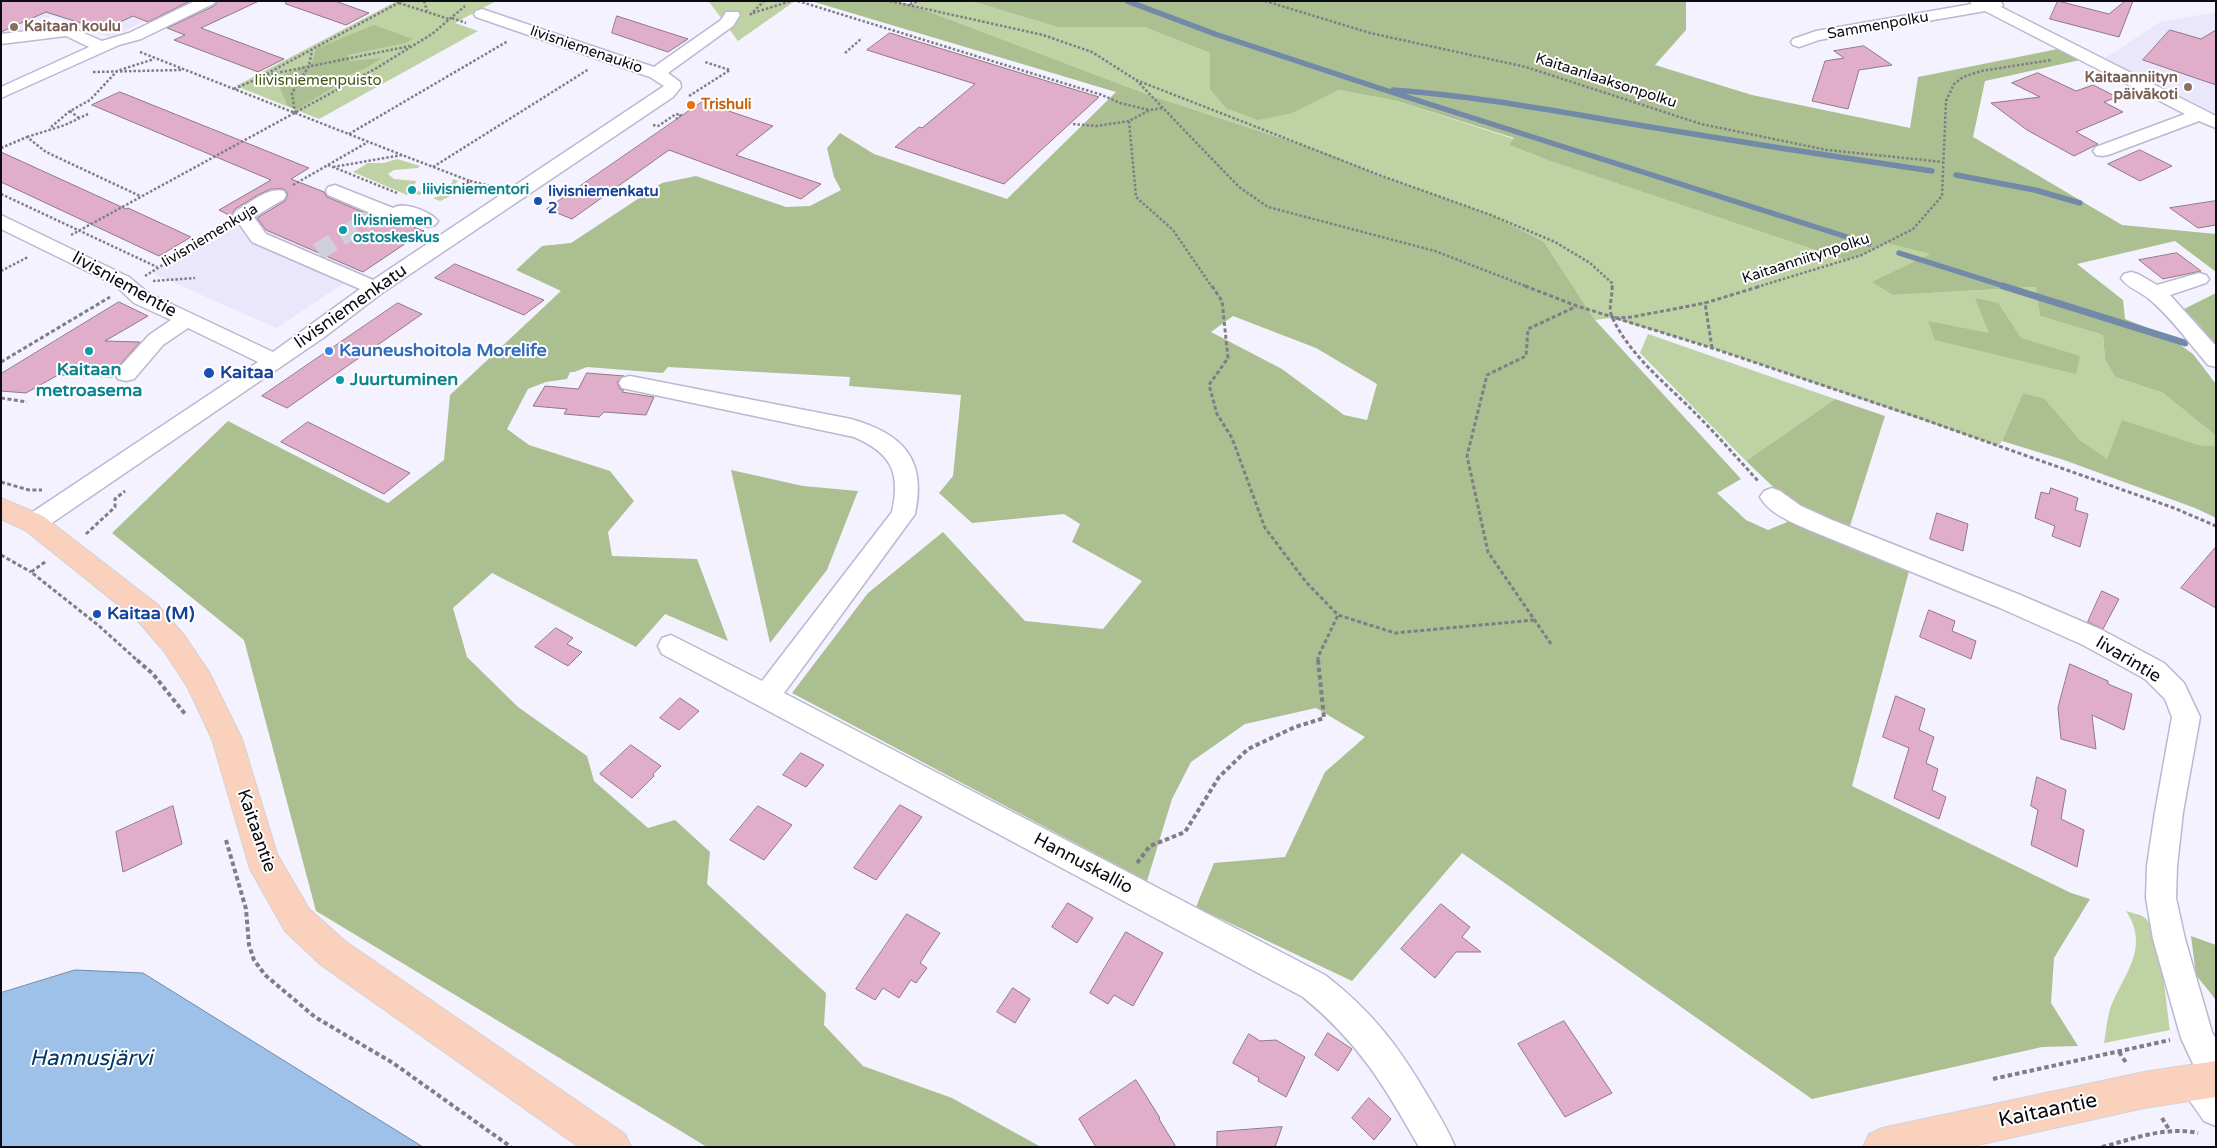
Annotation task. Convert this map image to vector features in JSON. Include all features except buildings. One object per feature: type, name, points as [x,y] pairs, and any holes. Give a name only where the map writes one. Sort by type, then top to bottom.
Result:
[{"type":"main road","name":"Kaitaantie","points":[[1,508],[34,523],[147,612],[174,643],[199,681],[227,739],[262,858],[279,892],[298,920],[333,954],[612,1147]]},
{"type":"main road","name":"Kaitaantie","points":[[1882,1147],[2144,1090],[2210,1096]]},
{"type":"street","points":[[1,94],[108,44],[135,36],[208,1]]},
{"type":"street","name":"Sammenpolku","points":[[1799,42],[1816,36],[2005,1]]},
{"type":"street","points":[[1983,4],[2216,123]]},
{"type":"street","name":"Iivisniemenaukio","points":[[482,14],[656,73],[726,23],[732,15]]},
{"type":"street","points":[[1,39],[68,31],[108,44]]},
{"type":"street","points":[[575,46],[593,34]]},
{"type":"street","name":"Iivisniemenkatu","points":[[34,523],[275,361],[375,288],[667,93],[673,87],[672,82],[656,73]]},
{"type":"street","points":[[2102,151],[2199,115]]},
{"type":"street","points":[[336,191],[380,212],[394,216],[403,210],[428,221]]},
{"type":"street","name":"Iivisniemenkuja","points":[[243,215],[277,195]]},
{"type":"street","points":[[243,215],[259,238],[312,256],[375,288]]},
{"type":"street","name":"Iivisniementie","points":[[1,221],[122,281],[140,298],[275,361]]},
{"type":"street","points":[[2131,278],[2155,293],[2216,360]]},
{"type":"street","points":[[2155,293],[2199,279]]},
{"type":"street","points":[[126,374],[163,334],[188,319]]},
{"type":"street","points":[[136,332],[163,334]]},
{"type":"street","points":[[630,383],[851,427],[876,436],[900,457],[908,484],[903,514],[766,696]]},
{"type":"street","name":"Iivarintie","points":[[1772,497],[1793,512],[1823,526],[2017,604],[2095,639],[2149,668],[2175,691],[2182,702],[2186,717],[2169,812],[2162,866],[2161,898],[2169,939],[2197,1038],[2210,1096]]},
{"type":"street","name":"Hannuskallio","points":[[671,646],[1314,986],[1342,1008],[1368,1035],[1395,1073],[1438,1147]]},
{"type":"path","points":[[424,1],[428,12]]},
{"type":"path","points":[[80,230],[376,69],[450,20],[472,1]]},
{"type":"path","points":[[752,13],[791,1]]},
{"type":"path","points":[[798,1],[1102,95],[1120,103],[1150,110]]},
{"type":"path","points":[[890,1],[1072,43],[1112,63],[1136,80],[1239,187],[1268,207],[1435,250],[1577,306],[1712,348],[1917,417],[2174,508],[2216,526]]},
{"type":"path","points":[[909,4],[919,1]]},
{"type":"path","name":"Kaitaanlaaksonpolku","points":[[1265,1],[1370,33],[1526,67],[1702,124],[1827,150],[1943,162]]},
{"type":"path","points":[[233,89],[262,76],[400,2],[450,20]]},
{"type":"path","points":[[845,53],[862,38]]},
{"type":"path","points":[[349,134],[512,39]]},
{"type":"path","points":[[108,44],[155,58],[433,167],[470,181],[496,188]]},
{"type":"path","points":[[262,76],[413,45]]},
{"type":"path","points":[[295,113],[292,94],[309,66],[312,49]]},
{"type":"path","points":[[48,128],[70,111],[90,100],[117,71],[155,58]]},
{"type":"path","name":"Kaitaanniitynpolku","points":[[1612,318],[1632,317],[1705,303],[1862,255],[1913,229],[1942,196],[1948,91],[1963,76],[2056,59]]},
{"type":"path","points":[[433,167],[592,68]]},
{"type":"path","points":[[90,72],[184,70]]},
{"type":"path","points":[[1136,80],[1382,176],[1491,215],[1555,242],[1590,263],[1612,283],[1613,292],[1610,300],[1612,318],[1637,355],[1697,415],[1772,497]]},
{"type":"path","points":[[1073,124],[1096,126],[1129,121],[1150,110],[1162,108]]},
{"type":"path","points":[[70,111],[79,118]]},
{"type":"path","points":[[1,148],[48,128],[65,125],[88,114]]},
{"type":"path","points":[[658,126],[676,114],[681,116],[676,119]]},
{"type":"path","points":[[1129,121],[1136,197],[1173,230],[1222,301],[1228,358],[1208,385],[1217,414],[1232,438],[1265,528],[1306,582],[1338,615],[1395,632],[1534,620]]},
{"type":"path","points":[[27,137],[46,152],[141,197]]},
{"type":"path","points":[[301,181],[369,142]]},
{"type":"path","points":[[334,167],[402,155]]},
{"type":"path","points":[[328,165],[399,193]]},
{"type":"path","points":[[470,181],[465,184],[483,192]]},
{"type":"path","points":[[1,194],[158,267]]},
{"type":"path","name":"Iivisniemenkuja","points":[[143,277],[243,215]]},
{"type":"path","points":[[148,282],[174,278],[195,278]]},
{"type":"path","points":[[1,362],[115,294]]},
{"type":"path","points":[[1705,303],[1712,348]]},
{"type":"path","points":[[1551,644],[1488,552],[1467,456],[1487,375],[1526,356],[1528,329],[1577,306]]},
{"type":"path","points":[[1,398],[27,402]]},
{"type":"path","points":[[1,555],[31,572]]},
{"type":"path","points":[[1120,884],[1150,846],[1185,832],[1219,777],[1248,749],[1295,727],[1324,718],[1318,657],[1338,615]]},
{"type":"path","points":[[1993,1079],[2167,1041],[2197,1038]]},
{"type":"path","points":[[2102,1147],[2170,1131],[2190,1130],[2210,1096]]},
{"type":"shaded area","points":[[1,1],[186,1],[110,38],[52,16],[1,39]]},
{"type":"shaded area","name":"Kaitaanniityn päiväkoti","points":[[2216,12],[2216,114],[2104,59],[2160,22]]},
{"type":"shaded area","points":[[304,183],[423,231],[276,328],[152,273]]},
{"type":"green space","name":"Iiivisniemenpuisto","points":[[397,1],[496,1],[455,23],[478,31],[319,119],[236,86]]},
{"type":"green space","points":[[705,1],[795,1],[738,41],[710,3]]},
{"type":"green space","points":[[811,1],[890,1],[909,4],[1152,96],[1327,153],[1382,176],[1491,215],[1544,242],[1595,320],[1741,479],[1717,493],[1746,520],[1768,530],[1792,520],[1909,571],[1852,786],[2071,893],[2090,899],[2054,958],[2051,1003],[2078,1046],[2042,1047],[1812,1099],[1462,853],[1352,981],[1196,907],[1214,863],[1285,857],[1325,772],[1365,737],[1316,708],[1245,724],[1191,762],[1172,799],[1147,881],[792,693],[868,593],[943,532],[1025,621],[1103,629],[1142,581],[1072,542],[1080,524],[1064,514],[972,523],[939,493],[953,476],[961,395],[849,386],[850,377],[668,367],[663,373],[587,367],[570,372],[567,379],[546,382],[528,389],[507,429],[529,445],[610,471],[634,501],[608,532],[612,556],[697,559],[728,641],[665,614],[636,647],[492,573],[453,608],[467,657],[518,707],[587,756],[594,781],[648,828],[675,820],[710,852],[707,884],[826,993],[824,1025],[863,1066],[952,1098],[1041,1147],[707,1147],[316,911],[244,640],[112,533],[228,421],[388,503],[444,460],[450,395],[561,291],[516,270],[542,246],[571,243],[662,183],[696,176],[786,207],[810,206],[841,190],[834,177],[827,148],[840,133],[874,154],[1007,199],[1116,92]],"holes":[[[1233,316],[1316,348],[1377,384],[1367,420],[1344,415],[1282,369],[1211,332]]]},
{"type":"green space","points":[[919,1],[971,1],[1057,27],[1144,27],[1210,53],[1293,113],[1339,90],[1397,101],[1514,139],[1509,145],[1550,161],[1845,260],[1862,255],[1886,243],[1931,254],[1893,295],[2037,287],[2040,316],[2103,335],[2105,360],[2115,377],[2163,393],[2216,436],[2216,446],[2199,445],[2123,421],[2107,460],[2081,441],[2044,398],[2023,393],[1998,446],[1712,348],[1612,318],[1595,320],[1544,242],[1327,153],[1152,96],[909,4]]},
{"type":"green space","points":[[971,1],[1686,1],[1686,30],[1655,65],[1752,95],[1910,128],[1918,77],[2058,49],[2080,60],[1985,81],[1973,137],[2122,225],[2216,234],[2216,272],[2175,241],[2077,264],[2123,300],[2125,319],[2166,335],[2193,354],[2216,384],[2216,436],[2163,393],[2115,377],[2105,360],[2103,335],[2040,316],[2036,287],[1893,295],[1872,282],[1930,254],[1886,243],[1862,255],[1845,260],[1550,161],[1509,145],[1514,138],[1397,101],[1339,90],[1293,113],[1258,120],[1226,108],[1210,89],[1210,53],[1144,27],[1057,27]]},
{"type":"green space","points":[[374,25],[413,39],[405,43],[347,55],[350,61],[382,58],[366,68],[342,78],[337,85],[296,110],[287,105],[276,78],[312,63],[316,49]]},
{"type":"green space","points":[[397,159],[420,166],[418,168],[394,170],[388,174],[394,179],[416,181],[414,188],[422,193],[419,195],[411,192],[407,195],[353,172],[368,163],[384,163]]},
{"type":"green space","points":[[453,179],[458,181],[455,184],[466,188],[440,201],[433,198],[443,195],[450,188],[449,185]]},
{"type":"green space","points":[[2216,293],[2216,345],[2194,319],[2182,310]]},
{"type":"green space","points":[[1975,298],[1998,303],[2021,338],[2080,356],[2076,374],[1935,340],[1928,321],[1989,333]]},
{"type":"green space","points":[[1648,334],[1835,399],[1746,461],[1640,353]]},
{"type":"green space","points":[[2023,393],[2044,398],[2081,441],[2107,459],[2122,420],[2199,445],[2216,446],[2216,518],[2195,508],[2064,460],[2002,441]]},
{"type":"green space","points":[[1835,399],[1885,416],[1849,529],[1789,502],[1746,461]]},
{"type":"green space","points":[[731,470],[803,486],[858,491],[827,570],[770,643]]},
{"type":"green space","points":[[2126,911],[2144,917],[2150,924],[2162,969],[2170,1030],[2104,1043],[2110,1009],[2132,961],[2135,949],[2136,937],[2133,925]]},
{"type":"green space","points":[[2191,936],[2216,945],[2216,1000],[2196,975]]},
{"type":"water","name":"Hannusjärvi","points":[[75,970],[143,973],[423,1147],[1,1147],[1,993]]},
{"type":"waterway","points":[[1127,1],[1215,34],[1388,91],[1869,244]]},
{"type":"waterway","points":[[1393,90],[1519,105],[1752,144],[1932,171]]},
{"type":"waterway","points":[[1956,175],[2035,190],[2080,203]]},
{"type":"waterway","points":[[1899,253],[2007,287]]},
{"type":"waterway","points":[[2003,286],[2185,343]]},
{"type":"tunnel","points":[[318,252],[378,213]]},
{"type":"place","name":"Kaitaan koulu","points":[[14,27]]},
{"type":"place","name":"Kaitaanniityn päiväkoti","points":[[2188,87]]},
{"type":"place","name":"Trishuli","points":[[691,105]]},
{"type":"place","name":"Iiivisniementori","points":[[412,190]]},
{"type":"place","name":"Iivisniemenkatu 2","points":[[538,201]]},
{"type":"place","name":"Iivisniemen ostoskeskus","points":[[343,230]]},
{"type":"place","name":"Kaitaan metroasema","points":[[89,351]]},
{"type":"place","name":"Kauneushoitola Morelife","points":[[329,351]]},
{"type":"place","name":"Kaitaa","points":[[209,373]]},
{"type":"place","name":"Juurtuminen","points":[[340,380]]},
{"type":"place","name":"Kaitaa (M)","points":[[97,614]]}]
